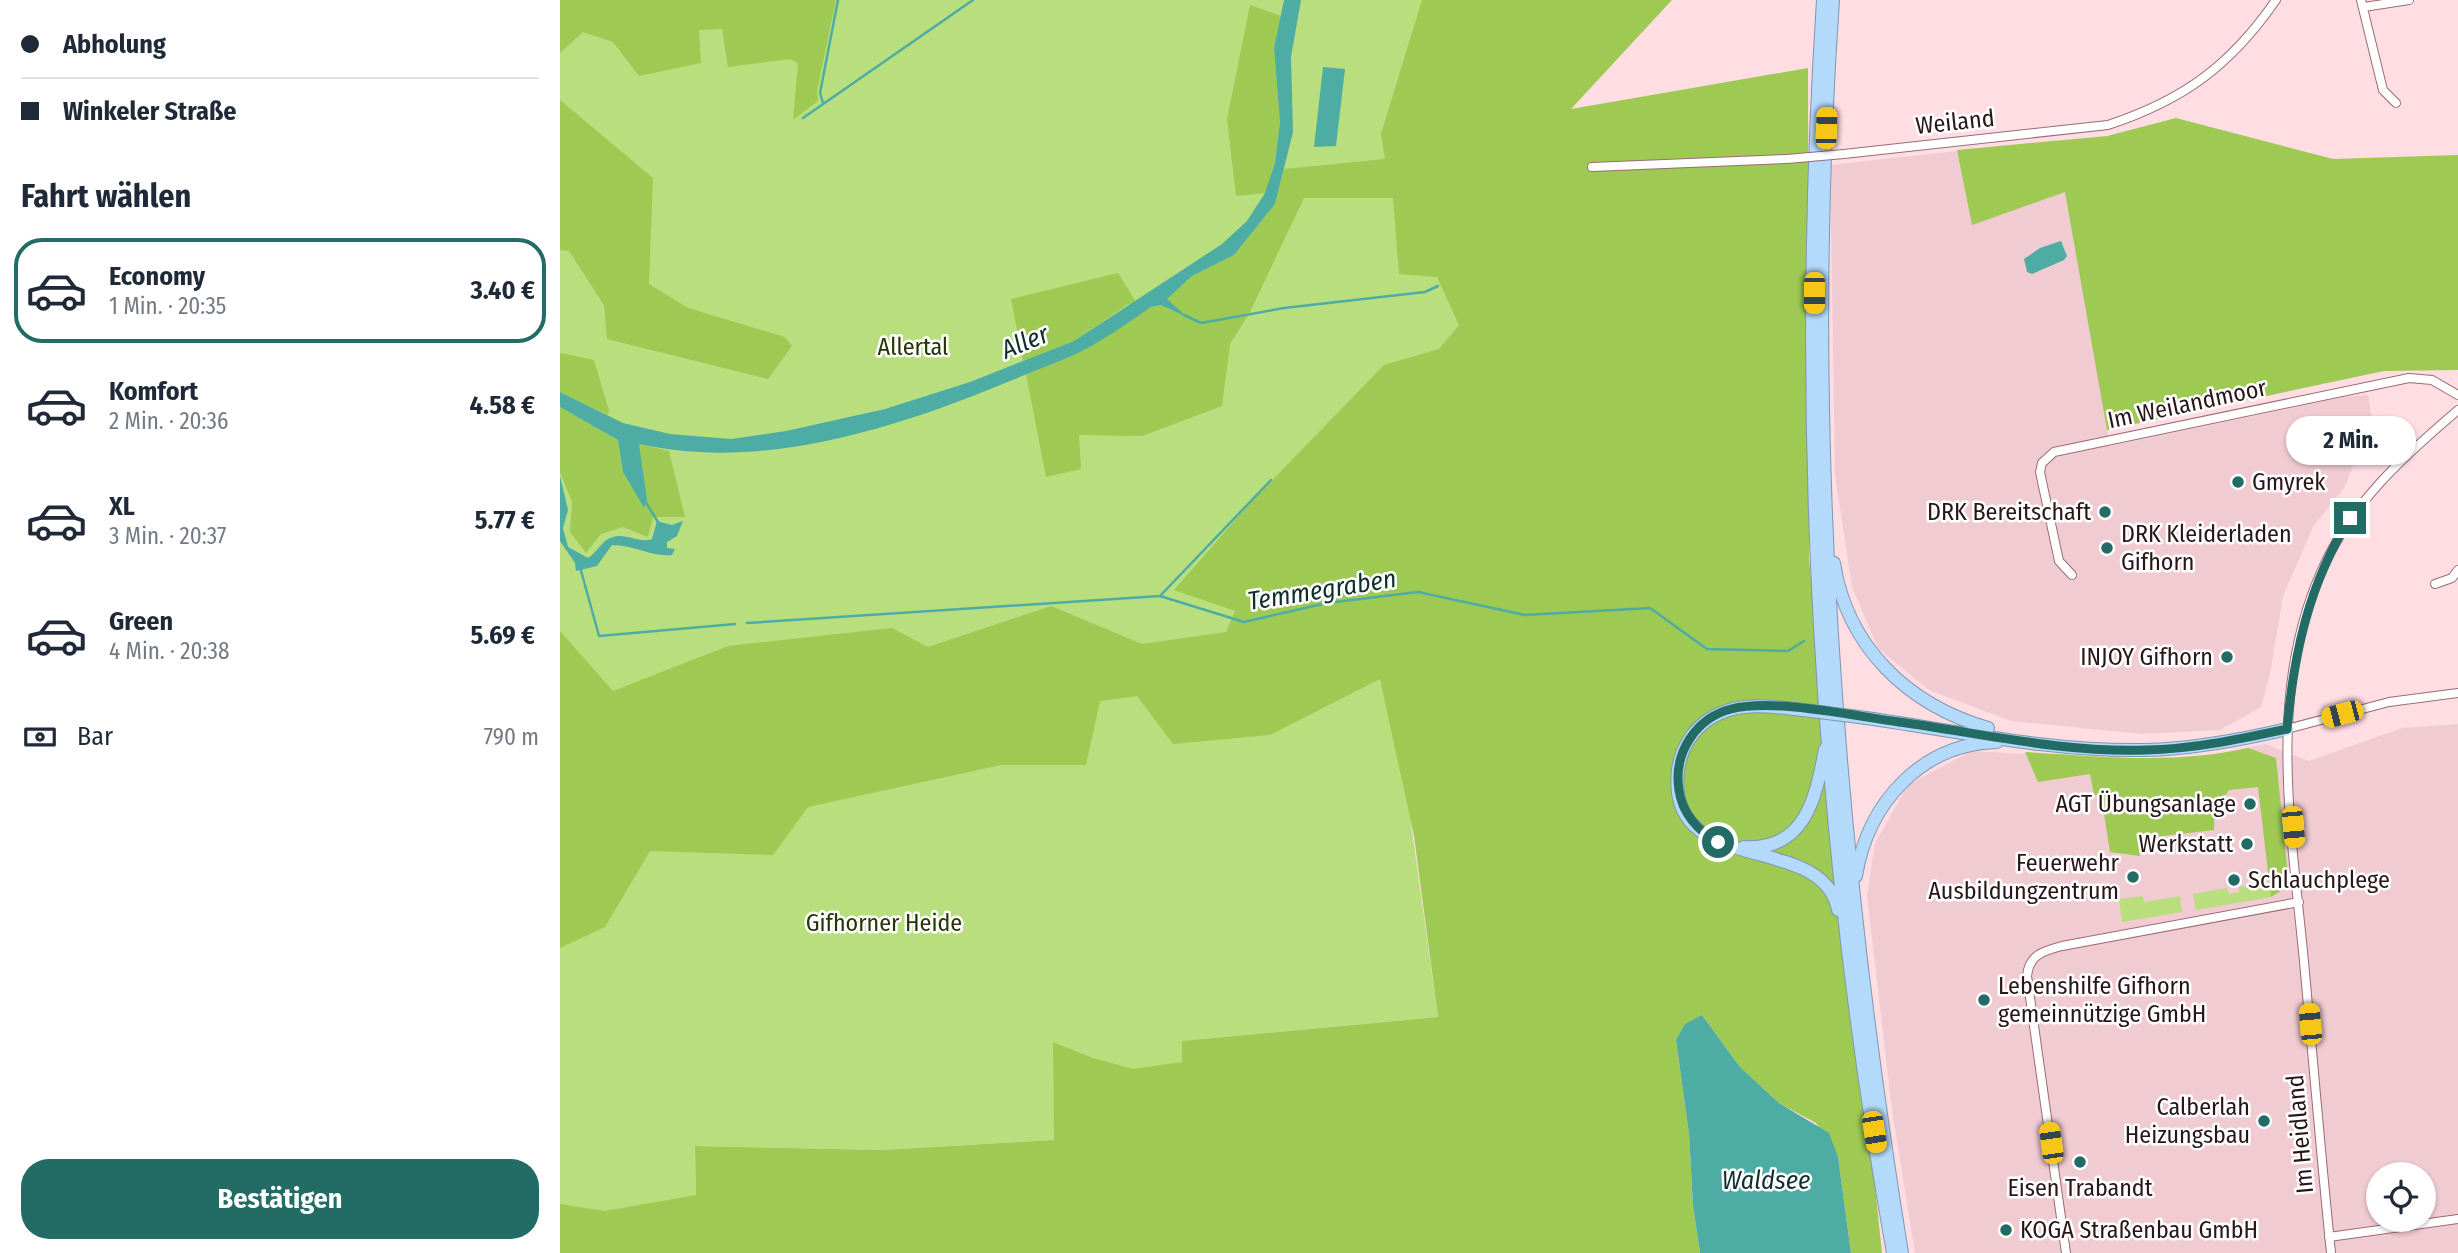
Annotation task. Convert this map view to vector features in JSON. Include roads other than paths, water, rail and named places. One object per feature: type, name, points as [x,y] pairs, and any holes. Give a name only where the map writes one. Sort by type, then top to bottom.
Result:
[{"type":"highway","points":[[1824,0],[1815,161],[1814,372],[1819,573],[1828,731],[1846,933],[1893,1253]]},
{"type":"highway","points":[[1833,0],[1825,160],[1826,509],[1837,721],[1870,1037],[1902,1253]]},
{"type":"highway","points":[[1826,509],[1841,598],[1852,624],[1883,667],[1921,700],[1945,714],[2032,741]]},
{"type":"highway","points":[[1846,933],[1833,892],[1818,876],[1796,866],[1727,846],[1703,833],[1683,805],[1678,770],[1686,745],[1703,723],[1728,710],[1758,706],[2032,741],[2144,750],[2191,747],[2287,729]]},
{"type":"highway","points":[[1727,846],[1765,845],[1782,839],[1798,827],[1814,800],[1828,731]]},
{"type":"highway","points":[[1853,894],[1859,857],[1869,829],[1889,797],[1917,768],[1952,749],[1972,743],[2032,741]]},
{"type":"street","name":"Weiland","points":[[1592,167],[1787,159],[2108,125],[2150,111],[2201,81],[2250,37],[2276,0]]},
{"type":"street","points":[[2396,103],[2383,90],[2362,3],[2409,0]]},
{"type":"street","name":"Im Weilandmoor","points":[[2071,575],[2059,561],[2040,472],[2042,463],[2054,452],[2409,378],[2432,380],[2458,394]]},
{"type":"street","name":"Im Heidland","points":[[2331,1253],[2299,902],[2287,729],[2300,635],[2314,589],[2337,539],[2381,478],[2458,410]]},
{"type":"street","points":[[2435,584],[2452,578],[2458,570]]},
{"type":"street","points":[[2287,729],[2389,702],[2458,692]]},
{"type":"street","points":[[2066,1253],[2027,976],[2028,964],[2037,954],[2062,946],[2299,902]]},
{"type":"street","points":[[2329,1237],[2458,1219]]},
{"type":"water","points":[[1284,0],[1301,0],[1291,57],[1293,132],[1275,204],[1234,255],[1192,276],[1167,299],[1187,317],[1161,305],[1151,307],[1084,350],[1059,361],[925,413],[831,440],[734,452],[686,451],[639,444],[647,499],[644,508],[623,472],[618,440],[560,407],[560,392],[623,423],[670,434],[731,439],[786,431],[885,409],[970,382],[1074,341],[1222,244],[1247,221],[1265,193],[1275,163],[1280,122],[1274,48]]},
{"type":"water","points":[[1323,67],[1345,69],[1336,146],[1314,147]]},
{"type":"water","points":[[2061,241],[2067,256],[2064,260],[2032,274],[2027,272],[2024,259],[2040,248]]},
{"type":"water","points":[[560,476],[568,510],[563,528],[568,547],[588,558],[609,539],[623,536],[638,540],[652,539],[657,521],[672,525],[683,521],[677,536],[667,542],[667,548],[675,549],[672,555],[612,545],[597,566],[576,571],[575,563],[560,541]]},
{"type":"water","name":"Waldsee","points":[[1702,1015],[1740,1067],[1779,1103],[1829,1133],[1838,1157],[1851,1253],[1700,1253],[1693,1206],[1689,1134],[1676,1040],[1685,1024]]},
{"type":"waterway","points":[[823,103],[820,93],[838,0]]},
{"type":"waterway","points":[[803,118],[973,0]]},
{"type":"waterway","points":[[1184,315],[1201,323],[1284,308],[1425,292],[1438,286]]},
{"type":"waterway","points":[[1160,596],[1271,480]]},
{"type":"waterway","points":[[645,501],[658,522]]},
{"type":"waterway","name":"Temmegraben","points":[[580,567],[599,636],[735,624]]},
{"type":"waterway","name":"Temmegraben","points":[[747,623],[1160,596],[1244,622],[1327,603],[1418,592],[1525,615],[1650,608],[1707,649],[1788,651],[1804,641]]},
{"type":"place","name":"Gmyrek","points":[[2238,482]]},
{"type":"place","name":"DRK Bereitschaft","points":[[2105,512]]},
{"type":"place","name":"DRK Kleiderladen Gifhorn","points":[[2107,548]]},
{"type":"place","name":"INJOY Gifhorn","points":[[2227,657]]},
{"type":"place","name":"AGT Übungsanlage","points":[[2250,804]]},
{"type":"place","name":"Werkstatt","points":[[2247,844]]},
{"type":"place","name":"Feuerwehr Ausbildungzentrum","points":[[2133,877]]},
{"type":"place","name":"Schlauchplege","points":[[2234,880]]},
{"type":"place","name":"Lebenshilfe Gifhorn gemeinnützige GmbH","points":[[1984,1000]]},
{"type":"place","name":"Calberlah Heizungsbau","points":[[2264,1121]]},
{"type":"place","name":"Eisen Trabandt","points":[[2080,1162]]},
{"type":"place","name":"KOGA Straßenbau GmbH","points":[[2006,1230]]},
{"type":"water label","name":"Aller","points":[[1025,342]]},
{"type":"park label","name":"Allertal","points":[[913,347]]},
{"type":"park label","name":"Gifhorner Heide","points":[[884,923]]}]
